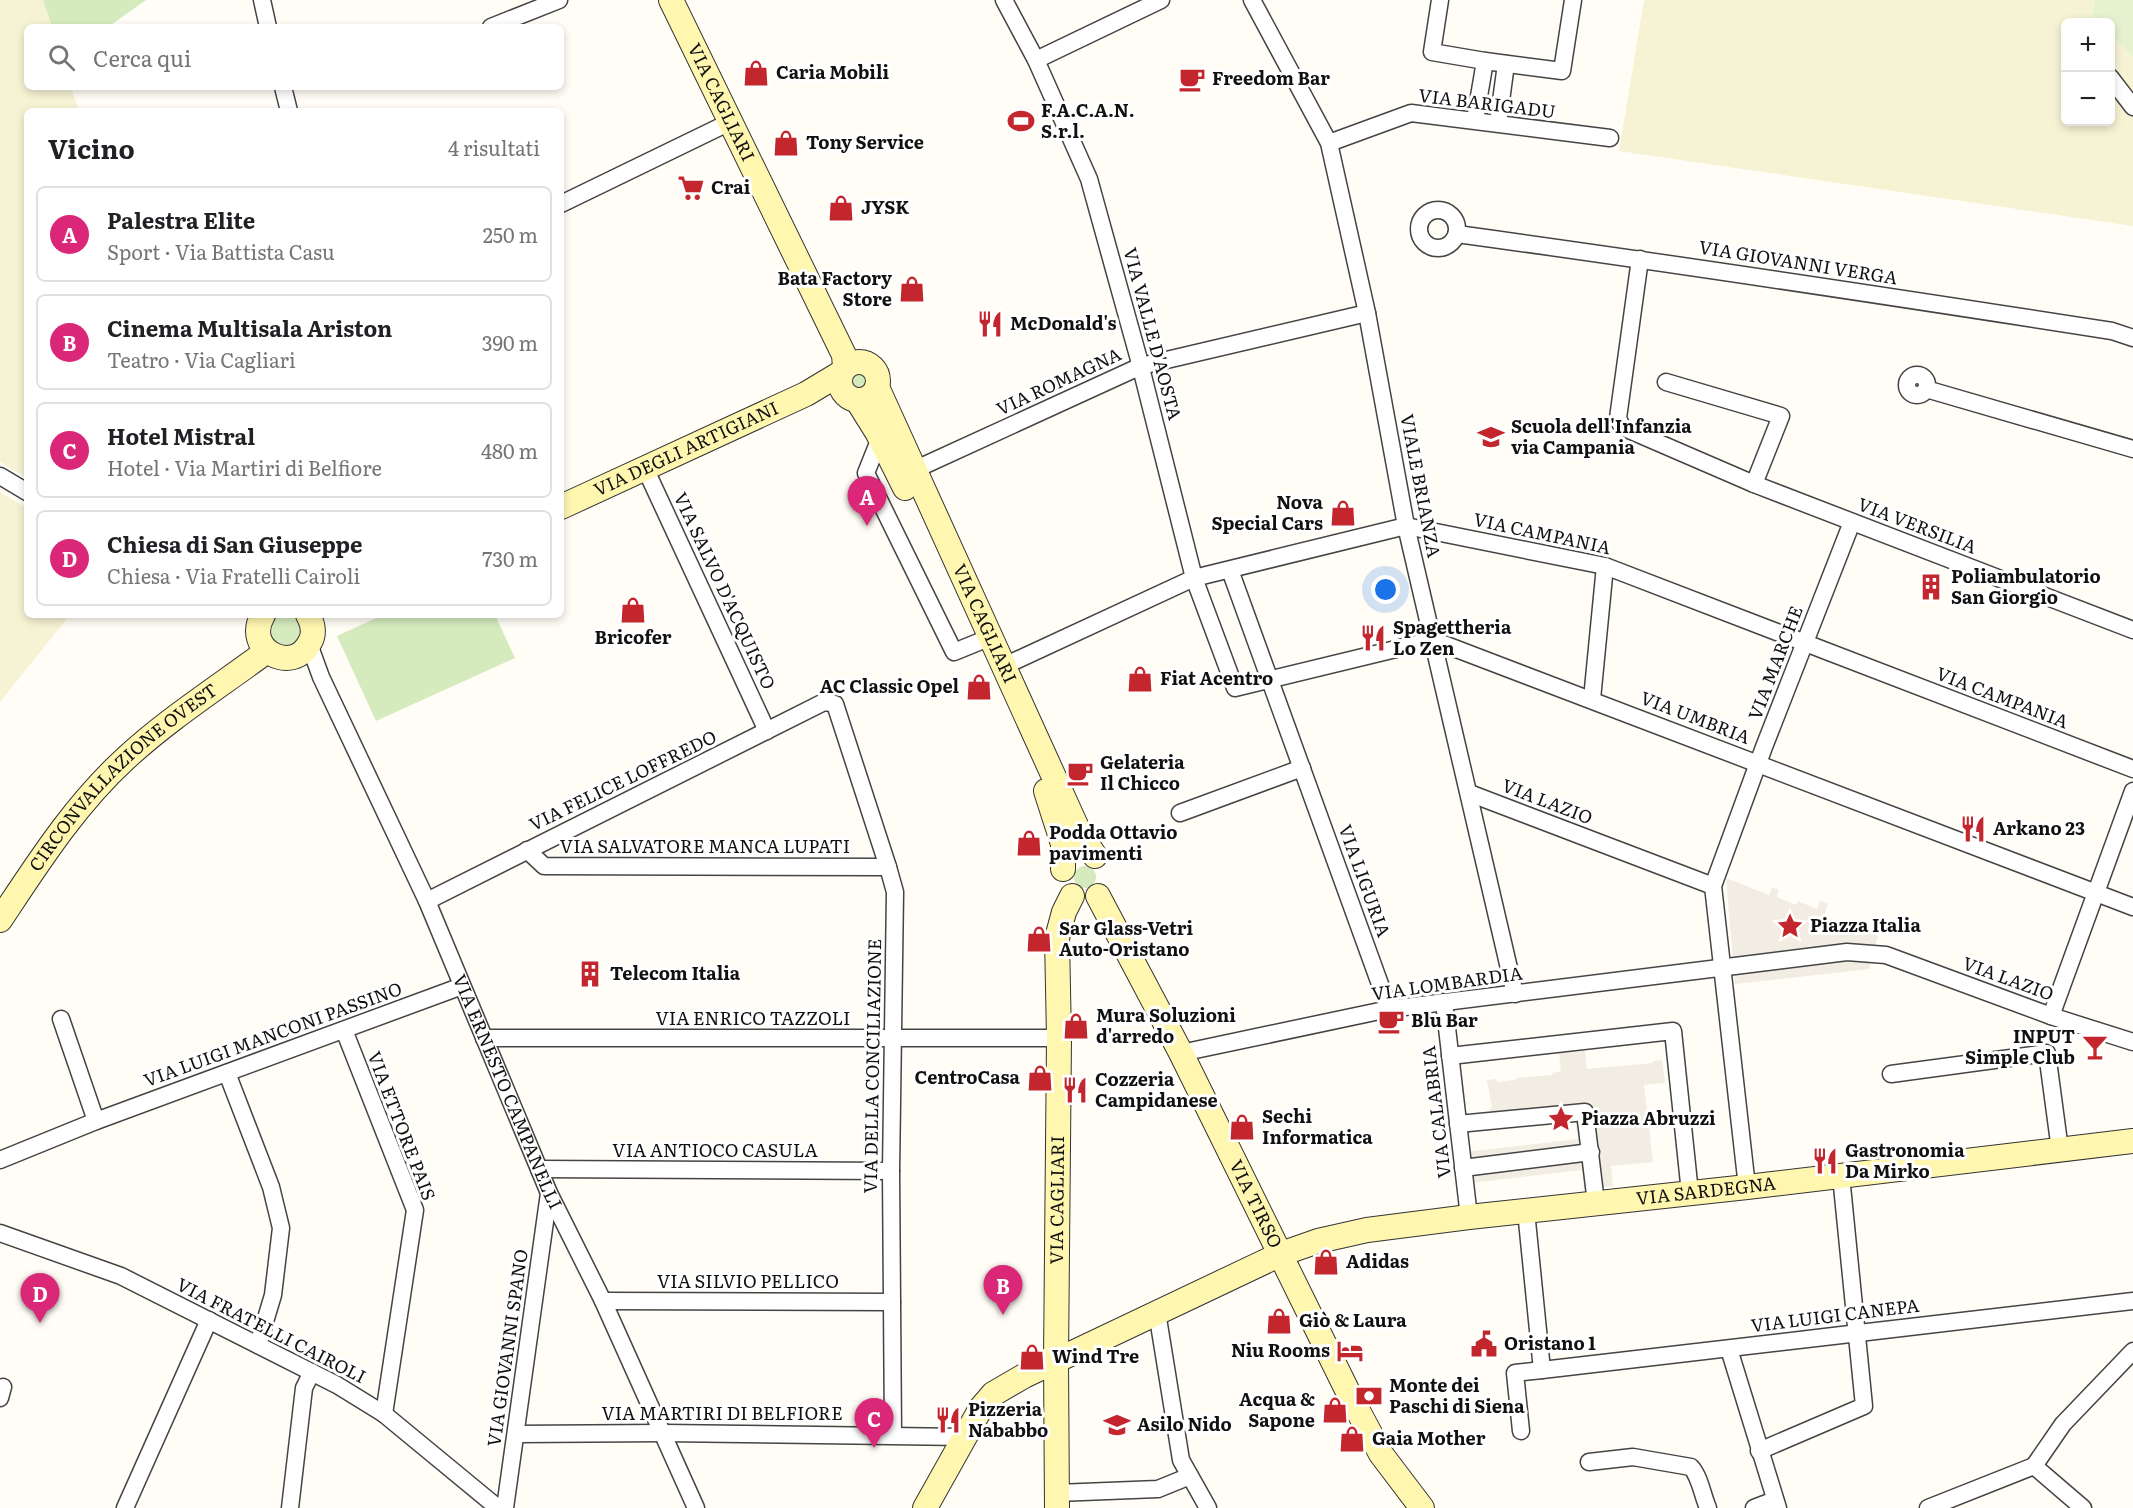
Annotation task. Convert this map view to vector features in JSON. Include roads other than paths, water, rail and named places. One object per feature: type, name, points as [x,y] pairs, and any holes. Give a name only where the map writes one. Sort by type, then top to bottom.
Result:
[{"type":"street","points":[[261,0],[267,24]]},
{"type":"street","points":[[499,24],[559,0]]},
{"type":"street","name":"VIA CAGLIARI","points":[[671,0],[850,367]]},
{"type":"street","name":"VIA CAGLIARI","points":[[687,0],[829,299],[850,367],[840,386],[861,395],[914,470],[1079,832],[1095,856]]},
{"type":"street","name":"VIA VALLE D'AOSTA","points":[[1004,0],[1036,60],[1089,179],[1141,366],[1194,578],[1235,688],[1270,680]]},
{"type":"street","points":[[1036,60],[1161,0]]},
{"type":"street","name":"VIALE BRIANZA","points":[[1252,0],[1329,144],[1367,313],[1406,526],[1515,994]]},
{"type":"street","points":[[1440,0],[1432,52],[1485,62],[1562,71],[1574,0]]},
{"type":"street","points":[[1475,120],[1485,62]]},
{"type":"street","points":[[1498,123],[1506,64]]},
{"type":"street","points":[[2115,84],[2133,107]]},
{"type":"street","points":[[284,90],[288,108]]},
{"type":"street","name":"VIA BARIGADU","points":[[1329,144],[1411,113],[1610,138]]},
{"type":"street","points":[[564,203],[730,122]]},
{"type":"street","name":"VIA GIOVANNI VERGA","points":[[1457,234],[1640,259],[2112,331],[2133,338]]},
{"type":"street","name":"VIA VERSILIA","points":[[1640,259],[1619,424],[1754,484],[2133,630]]},
{"type":"street","name":"VIA ROMAGNA","points":[[914,470],[1141,366],[1367,313]]},
{"type":"street","name":"VIA CAGLIARI","points":[[850,367],[871,366],[876,372],[878,382],[861,395]]},
{"type":"street","name":"VIA DEGLI ARTIGIANI","points":[[564,506],[813,391],[850,367]]},
{"type":"street","points":[[1666,382],[1781,416],[1754,484]]},
{"type":"street","points":[[1926,389],[2133,449]]},
{"type":"street","points":[[813,391],[861,395]]},
{"type":"street","name":"VIA CAGLIARI","points":[[861,395],[981,641],[1025,739],[1045,788],[1063,844],[1063,869]]},
{"type":"street","name":"VIA SALVO D'ACQUISTO","points":[[645,468],[767,731]]},
{"type":"street","points":[[0,476],[24,490]]},
{"type":"street","name":"VIA MARCHE","points":[[1713,886],[1757,764],[1852,522]]},
{"type":"street","name":"VIA CAMPANIA","points":[[1004,666],[1194,578],[1406,526],[1605,566],[2133,769]]},
{"type":"street","points":[[1592,699],[1605,566]]},
{"type":"street","name":"VIA LIGURIA","points":[[1230,570],[1389,1009]]},
{"type":"street","points":[[257,618],[258,636],[267,651]]},
{"type":"street","name":"VIA ERNESTO CAMPANELLI","points":[[267,651],[279,657],[309,630],[321,677],[427,901],[549,1193],[603,1301],[696,1508]]},
{"type":"street","points":[[1270,680],[1433,640]]},
{"type":"street","name":"VIA UMBRIA","points":[[1433,640],[2133,907]]},
{"type":"street","name":"CIRCONVALLAZIONE OVEST","points":[[0,920],[48,846],[82,802],[125,758],[267,651]]},
{"type":"street","name":"VIA FELICE LOFFREDO","points":[[427,901],[824,702],[830,702],[836,707]]},
{"type":"street","name":"VIA DELLA CONCILIAZIONE","points":[[836,707],[895,892],[891,1171],[893,1434]]},
{"type":"street","points":[[1180,813],[1302,768]]},
{"type":"street","points":[[2051,1016],[2133,791]]},
{"type":"street","name":"VIA LAZIO","points":[[1469,793],[1713,886]]},
{"type":"street","name":"VIA SALVATORE MANCA LUPATI","points":[[527,850],[544,866],[888,867]]},
{"type":"street","points":[[1088,854],[1095,856],[1105,865],[1108,877],[1105,890],[1098,896],[1085,900],[1072,896],[1063,886],[1063,869],[1073,857],[1088,854]]},
{"type":"street","points":[[1713,886],[1720,967],[1747,1187]]},
{"type":"street","name":"VIA CAGLIARI","points":[[1057,1500],[1059,1038],[1057,939],[1064,912],[1072,896]]},
{"type":"street","name":"VIA TIRSO","points":[[1098,896],[1181,1053],[1349,1394],[1381,1454],[1422,1508]]},
{"type":"street","name":"VIA LAZIO","points":[[1720,967],[1847,952],[1886,955],[2051,1016],[2133,1042]]},
{"type":"street","name":"VIA LOMBARDIA","points":[[1181,1053],[1389,1009],[1720,967]]},
{"type":"street","name":"VIA LUIGI MANCONI PASSINO","points":[[0,1160],[96,1120],[462,986]]},
{"type":"street","name":"VIA CALABRIA","points":[[1444,1002],[1469,1217]]},
{"type":"street","points":[[61,1019],[96,1120]]},
{"type":"street","name":"VIA ETTORE PAIS","points":[[344,1030],[415,1210],[384,1414]]},
{"type":"street","points":[[1450,1056],[1673,1031],[1690,1193]]},
{"type":"street","name":"VIA ENRICO TAZZOLI","points":[[484,1038],[1059,1038]]},
{"type":"street","points":[[1891,1074],[2047,1053],[2060,1150]]},
{"type":"street","points":[[227,1073],[271,1187],[281,1228],[273,1295],[258,1345]]},
{"type":"street","points":[[1458,1124],[1585,1112],[1596,1203]]},
{"type":"street","name":"VIA SARDEGNA","points":[[925,1508],[981,1408],[993,1394],[1056,1360],[1157,1312],[1281,1254],[1318,1241],[1367,1230],[1469,1217],[1747,1187],[2133,1141]]},
{"type":"street","points":[[1463,1168],[1591,1152]]},
{"type":"street","name":"VIA ANTIOCO CASULA","points":[[539,1169],[891,1171]]},
{"type":"street","points":[[1759,1450],[1864,1406],[1841,1176]]},
{"type":"street","name":"VIA GIOVANNI SPANO","points":[[505,1508],[549,1193]]},
{"type":"street","points":[[1527,1211],[1542,1370]]},
{"type":"street","name":"VIA FRATELLI CAIROLI","points":[[0,1233],[121,1276],[312,1372],[384,1414],[498,1508]]},
{"type":"street","name":"VIA SILVIO PELLICO","points":[[603,1301],[892,1302]]},
{"type":"street","name":"VIA LUIGI CANEPA","points":[[1521,1431],[1515,1373],[2133,1301]]},
{"type":"street","points":[[1157,1312],[1181,1460],[1208,1508]]},
{"type":"street","points":[[125,1508],[209,1320]]},
{"type":"street","points":[[1729,1349],[1776,1504],[1754,1508]]},
{"type":"street","points":[[1928,1508],[2034,1466],[2063,1424],[2133,1351]]},
{"type":"street","points":[[290,1508],[304,1388],[312,1372]]},
{"type":"street","name":"VIA MARTIRI DI BELFIORE","points":[[516,1434],[893,1434],[964,1437]]},
{"type":"street","points":[[1589,1462],[1634,1457],[1691,1467],[1698,1474],[1699,1485],[1708,1508]]},
{"type":"street","points":[[2034,1466],[2083,1508]]},
{"type":"street","points":[[1057,1500],[1158,1490],[1190,1476]]},
{"type":"place","name":"Caria Mobili","points":[[756,73]]},
{"type":"place","name":"Freedom Bar","points":[[1192,79]]},
{"type":"place","name":"F.A.C.A.N. S.r.l.","points":[[1021,121]]},
{"type":"place","name":"Tony Service","points":[[786,143]]},
{"type":"place","name":"Crai","points":[[691,188]]},
{"type":"place","name":"JYSK","points":[[841,208]]},
{"type":"place","name":"Bata Factory Store","points":[[912,289]]},
{"type":"place","name":"McDonald's","points":[[990,324]]},
{"type":"place","name":"Scuola dell'Infanzia via Campania","points":[[1491,437]]},
{"type":"place","name":"Nova Special Cars","points":[[1343,513]]},
{"type":"place","name":"Palestra Elite","points":[[867,526]]},
{"type":"place","name":"Poliambulatorio San Giorgio","points":[[1931,587]]},
{"type":"place","name":"Bricofer","points":[[633,610]]},
{"type":"place","name":"Spagettheria Lo Zen","points":[[1373,638]]},
{"type":"place","name":"Fiat Acentro","points":[[1140,679]]},
{"type":"place","name":"AC Classic Opel","points":[[979,687]]},
{"type":"place","name":"Gelateria Il Chicco","points":[[1080,773]]},
{"type":"place","name":"Arkano 23","points":[[1973,829]]},
{"type":"place","name":"Podda Ottavio pavimenti","points":[[1029,843]]},
{"type":"place","name":"Piazza Italia","points":[[1790,926]]},
{"type":"place","name":"Sar Glass-Vetri Auto-Oristano","points":[[1039,939]]},
{"type":"place","name":"Telecom Italia","points":[[590,974]]},
{"type":"place","name":"Blu Bar","points":[[1391,1021]]},
{"type":"place","name":"Mura Soluzioni d'arredo","points":[[1076,1026]]},
{"type":"place","name":"INPUT Simple Club","points":[[2095,1047]]},
{"type":"place","name":"CentroCasa","points":[[1040,1078]]},
{"type":"place","name":"Cozzeria Campidanese","points":[[1075,1090]]},
{"type":"place","name":"Piazza Abruzzi","points":[[1561,1119]]},
{"type":"place","name":"Sechi Informatica","points":[[1242,1127]]},
{"type":"place","name":"Gastronomia Da Mirko","points":[[1825,1161]]},
{"type":"place","name":"Adidas","points":[[1326,1262]]},
{"type":"place","name":"Cinema Multisala Ariston","points":[[1003,1315]]},
{"type":"place","name":"Giò & Laura","points":[[1279,1321]]},
{"type":"place","name":"Chiesa di San Giuseppe","points":[[40,1323]]},
{"type":"place","name":"Oristano 1","points":[[1484,1344]]},
{"type":"place","name":"Niu Rooms","points":[[1350,1351]]},
{"type":"place","name":"Wind Tre","points":[[1032,1357]]},
{"type":"place","name":"Monte dei Paschi di Siena","points":[[1369,1396]]},
{"type":"place","name":"Acqua & Sapone","points":[[1335,1410]]},
{"type":"place","name":"Pizzeria Nababbo","points":[[948,1420]]},
{"type":"place","name":"Asilo Nido","points":[[1117,1425]]},
{"type":"place","name":"Gaia Mother","points":[[1352,1439]]},
{"type":"place","name":"Hotel Mistral","points":[[874,1448]]}]
